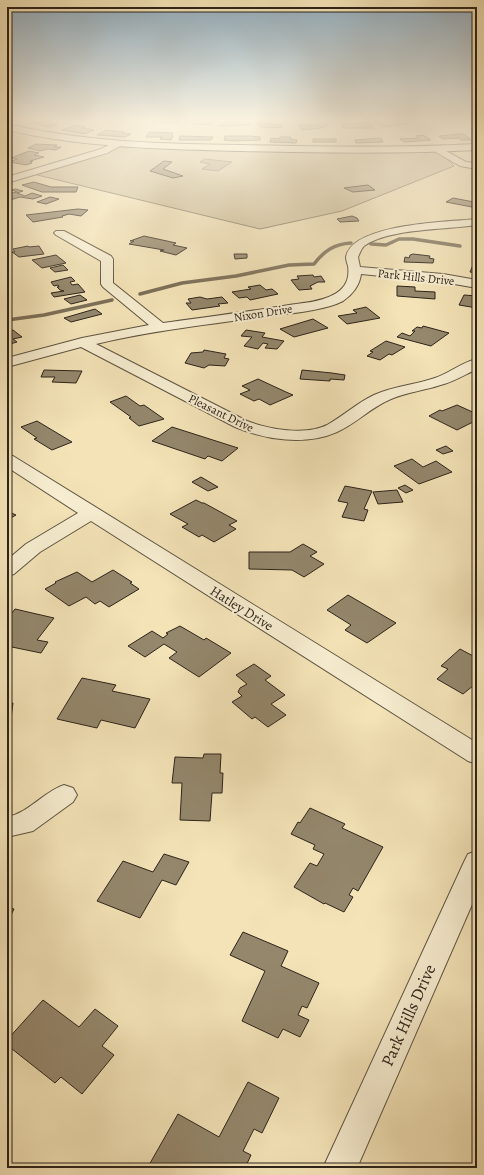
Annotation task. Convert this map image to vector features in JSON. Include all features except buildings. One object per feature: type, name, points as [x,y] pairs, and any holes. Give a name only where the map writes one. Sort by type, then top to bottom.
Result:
[{"type":"street","points":[[7,180],[21,176]]},
{"type":"street","name":"Nixon Drive","points":[[7,363],[54,348],[82,342],[160,327],[299,307],[337,298],[348,291],[354,282],[356,270],[352,257],[358,245],[377,236],[404,230],[477,222]]},
{"type":"street","points":[[60,232],[107,259],[108,284],[160,327]]},
{"type":"street","name":"Park Hills Drive","points":[[356,270],[443,278],[477,284]]},
{"type":"street","name":"Pleasant Drive","points":[[82,342],[248,427],[277,434],[306,435],[331,429],[378,399],[400,390],[440,381],[477,363]]},
{"type":"street","name":"Hatley Drive","points":[[7,460],[477,755]]},
{"type":"street","points":[[7,570],[33,548],[91,513]]},
{"type":"street","points":[[7,827],[24,824],[64,795]]},
{"type":"street","name":"Park Hills Drive","points":[[340,1168],[477,862]]},
{"type":"shaded area","points":[[41,176],[430,176],[342,211],[260,229]]},
{"type":"waterway","points":[[371,244],[386,245],[399,239],[413,239],[460,246]]},
{"type":"waterway","points":[[140,294],[182,283],[236,276],[289,265],[314,264],[330,249],[339,245],[351,243]]},
{"type":"waterway","points":[[7,320],[44,315],[112,300]]}]
